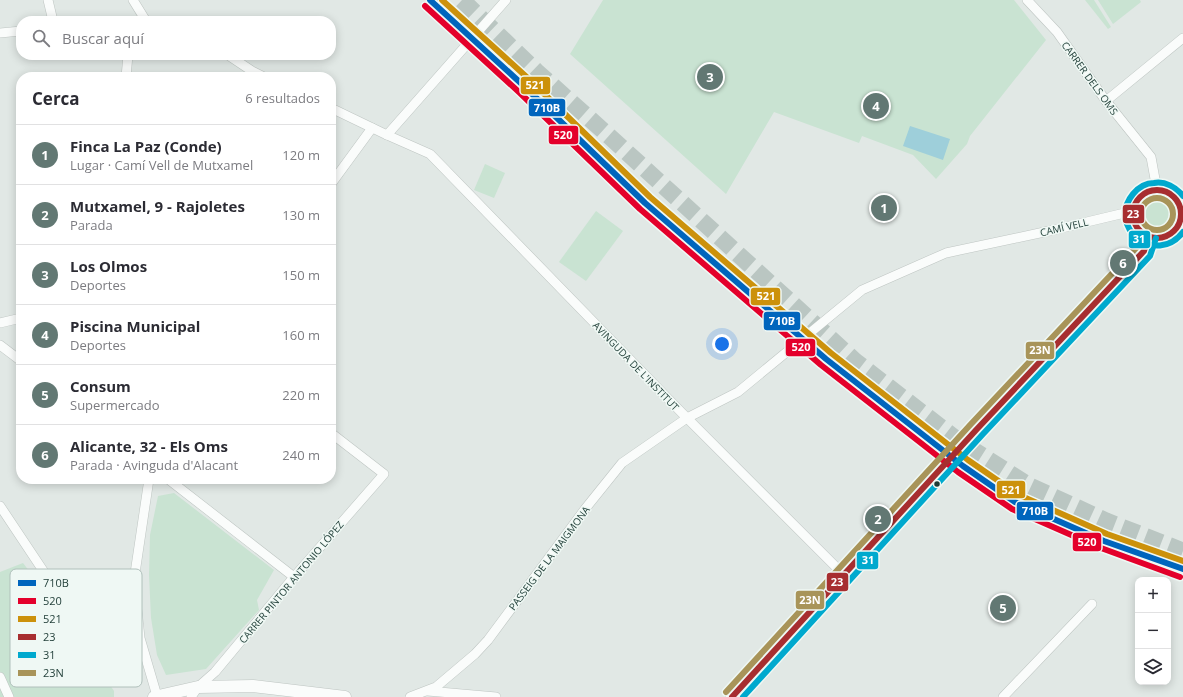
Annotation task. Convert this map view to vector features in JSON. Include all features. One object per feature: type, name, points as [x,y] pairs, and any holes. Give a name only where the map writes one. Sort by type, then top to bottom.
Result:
[{"type":"street","points":[[48,0],[52,16]]},
{"type":"street","points":[[133,0],[143,16]]},
{"type":"street","points":[[336,110],[386,135],[506,0]]},
{"type":"street","name":"CARRER DELS OMS","points":[[1027,0],[1057,32],[1106,101],[1151,157],[1157,190]]},
{"type":"street","points":[[0,33],[16,31]]},
{"type":"street","points":[[1106,101],[1183,38]]},
{"type":"street","points":[[126,72],[128,60]]},
{"type":"street","points":[[236,60],[254,72]]},
{"type":"street","points":[[336,177],[372,128]]},
{"type":"street","name":"AVINGUDA DE L'INSTITUT","points":[[386,135],[430,154],[687,418],[844,575]]},
{"type":"street","points":[[1157,190],[1170,194],[1181,203],[1181,223],[1169,234],[1162,237],[1148,236],[1136,226],[1133,211],[1135,204],[1144,194],[1157,190]]},
{"type":"street","name":"CAMÍ VELL","points":[[687,418],[738,392],[862,290],[946,253],[1133,211]]},
{"type":"street","points":[[732,697],[1144,251],[1148,236]]},
{"type":"street","points":[[0,323],[16,319]]},
{"type":"street","points":[[0,344],[16,357]]},
{"type":"street","name":"PASSEIG DE LA MAIGMONA","points":[[410,697],[436,687],[475,654],[488,640],[576,520],[622,463],[687,418]]},
{"type":"street","name":"CARRER PINTOR ANTONIO LÓPEZ","points":[[194,692],[215,672],[294,577],[384,474],[336,437]]},
{"type":"street","points":[[136,569],[148,484]]},
{"type":"street","points":[[174,484],[294,577]]},
{"type":"street","points":[[0,506],[42,569]]},
{"type":"street","points":[[1003,697],[1092,604]]},
{"type":"street","points":[[142,645],[156,697],[253,686],[345,697]]},
{"type":"street","points":[[0,677],[9,697]]},
{"type":"street","points":[[426,691],[496,697]]},
{"type":"green space","points":[[603,0],[1014,0],[1046,40],[970,136],[967,144],[936,179],[913,155],[862,136],[859,143],[774,112],[726,194],[570,54]]},
{"type":"green space","points":[[1085,0],[1094,0],[1111,27],[1108,29]]},
{"type":"green space","points":[[1098,0],[1140,0],[1141,2],[1113,24]]},
{"type":"green space","points":[[485,164],[505,173],[494,198],[474,190]]},
{"type":"green space","points":[[1161,195],[1170,200],[1174,206],[1174,220],[1170,226],[1161,231],[1153,231],[1144,226],[1140,220],[1139,209],[1144,200],[1150,196]]},
{"type":"green space","points":[[596,211],[623,231],[586,281],[559,262]]},
{"type":"green space","points":[[174,493],[274,570],[257,600],[259,610],[206,669],[166,675],[157,655],[151,618],[149,575],[150,535],[158,496]]},
{"type":"green space","points":[[23,563],[28,569],[10,569],[10,687],[111,687],[114,691],[114,697],[0,697],[0,690],[5,689],[0,677],[0,572]]},
{"type":"water","points":[[910,126],[950,139],[943,160],[903,146]]},
{"type":"tunnel","points":[[430,0],[525,87],[645,203],[826,359],[963,466],[1015,502],[1104,541],[1183,569]]},
{"type":"tunnel","points":[[462,0],[536,71],[855,361],[956,439],[1028,485],[1106,521],[1183,551]]},
{"type":"transit line","name":"710B","points":[[430,0],[525,87],[645,203],[826,359],[963,466],[1015,502],[1104,541],[1183,569]]},
{"type":"transit line","name":"521","points":[[442,0],[531,81],[650,197],[831,353],[968,460],[1019,495],[1107,534],[1183,561]]},
{"type":"transit line","name":"520","points":[[425,6],[520,93],[640,209],[821,365],[958,472],[1012,509],[1101,548],[1180,577]]},
{"type":"transit line","name":"31","points":[[1183,196],[1174,187],[1162,183],[1151,183],[1139,188],[1133,194],[1126,207],[1126,219],[1130,230],[1138,238],[1148,244],[1160,245],[1172,242],[1183,232]]},
{"type":"transit line","name":"23","points":[[1157,190],[1166,192],[1174,197],[1179,205],[1181,214],[1179,223],[1174,231],[1166,236],[1157,238],[1148,236],[1140,231],[1135,223],[1133,214],[1135,205],[1140,197],[1148,192],[1157,190]]},
{"type":"transit line","name":"23N","points":[[1157,198],[1168,203],[1173,214],[1168,225],[1157,230],[1146,225],[1141,214],[1146,203],[1157,198]]},
{"type":"transit line","name":"23N","points":[[726,692],[971,424],[1137,247],[1140,234]]},
{"type":"transit line","name":"23","points":[[732,697],[977,429],[1144,251],[1148,236]]},
{"type":"transit line","name":"31","points":[[743,697],[983,434],[1150,256],[1156,238]]},
{"type":"place","name":"Los Olmos","points":[[710,77]]},
{"type":"place","name":"Piscina Municipal","points":[[876,106]]},
{"type":"place","name":"Finca La Paz (Conde)","points":[[884,208]]},
{"type":"place","name":"Alicante, 32 - Els Oms","points":[[1123,263]]},
{"type":"place","name":"Mutxamel, 9 - Rajoletes","points":[[878,519]]},
{"type":"place","name":"Consum","points":[[1003,608]]}]
